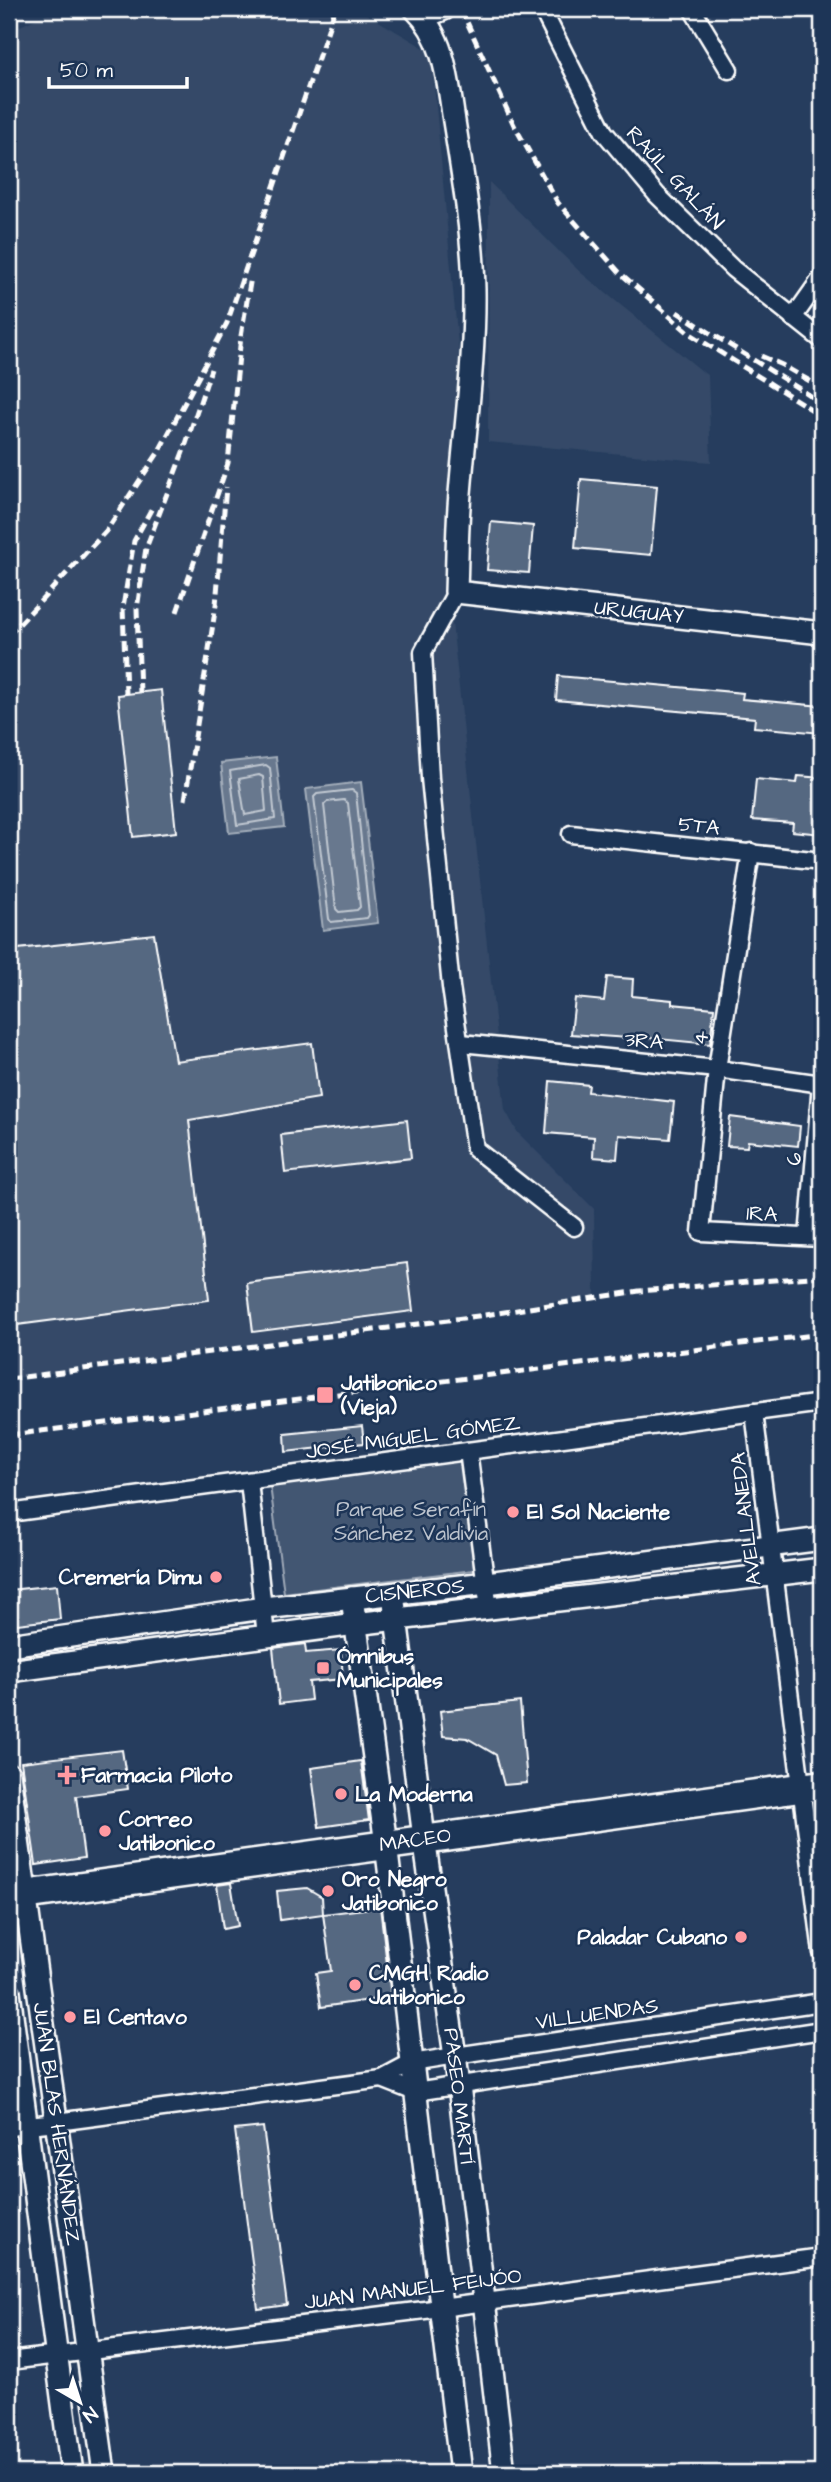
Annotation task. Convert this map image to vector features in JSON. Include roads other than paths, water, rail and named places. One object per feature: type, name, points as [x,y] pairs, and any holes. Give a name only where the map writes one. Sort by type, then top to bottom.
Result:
[{"type":"highway","name":"MACEO","points":[[17,1895],[812,1786]]},
{"type":"street","points":[[444,9],[419,13],[440,46],[447,80],[466,197],[474,288],[473,357],[458,508],[456,592],[423,652],[430,778],[453,1012],[461,1043],[475,1149],[574,1227]]},
{"type":"street","name":"RAÚL GALÁN","points":[[542,9],[604,132],[657,195],[733,269],[822,340]]},
{"type":"street","points":[[692,9],[730,70]]},
{"type":"street","points":[[793,318],[822,277]]},
{"type":"street","name":"URUGUAY","points":[[456,592],[822,633]]},
{"type":"street","name":"5TA","points":[[571,834],[822,861]]},
{"type":"street","name":"4","points":[[701,1232],[717,1069],[751,852]]},
{"type":"street","name":"3RA","points":[[461,1043],[717,1069],[822,1084]]},
{"type":"street","name":"6","points":[[815,1238],[822,1084]]},
{"type":"street","name":"1RA","points":[[701,1232],[815,1238]]},
{"type":"street","name":"JOSÉ MIGUEL GÓMEZ","points":[[9,1513],[822,1403]]},
{"type":"street","name":"AVELLANEDA","points":[[754,1412],[774,1575],[812,1786],[822,1953]]},
{"type":"street","points":[[468,1451],[489,1609]]},
{"type":"street","points":[[248,1481],[266,1636]]},
{"type":"street","name":"CISNEROS","points":[[9,1645],[264,1608],[487,1583],[822,1539]]},
{"type":"street","name":"CISNEROS","points":[[9,1671],[355,1624],[822,1569]]},
{"type":"street","name":"PASEO MARTÍ","points":[[393,1594],[459,2085],[504,2473]]},
{"type":"street","name":"PASEO MARTÍ","points":[[352,1598],[386,1844],[461,2473]]},
{"type":"street","name":"JUAN BLAS HERNÁNDEZ","points":[[9,1774],[17,1895],[57,2122],[104,2473]]},
{"type":"street","name":"JUAN BLAS HERNÁNDEZ","points":[[9,1992],[18,2126],[56,2356],[72,2473]]},
{"type":"street","name":"VILLUENDAS","points":[[18,2126],[382,2079],[412,2063],[822,2002]]},
{"type":"street","points":[[415,2092],[822,2030]]},
{"type":"street","name":"VILLUENDAS","points":[[382,2079],[415,2092]]},
{"type":"street","name":"JUAN MANUEL FEIJÓO","points":[[9,2361],[441,2308],[822,2257]]},
{"type":"water","points":[[276,757],[284,827],[229,833],[221,763]]},
{"type":"water","points":[[361,782],[378,923],[323,930],[306,789]]},
{"type":"railway","points":[[9,635],[106,531],[158,453],[227,323],[335,9]]},
{"type":"railway","points":[[461,9],[514,125],[558,203],[619,272],[689,333],[822,416]]},
{"type":"railway","points":[[177,612],[228,463],[241,336],[251,277]]},
{"type":"railway","points":[[677,312],[822,403]]},
{"type":"railway","points":[[761,356],[822,388]]},
{"type":"railway","points":[[140,693],[137,609],[146,548],[185,447],[211,369]]},
{"type":"railway","points":[[185,800],[216,605],[226,487]]},
{"type":"railway","points":[[126,694],[123,607],[134,541],[153,506]]},
{"type":"railway","points":[[9,1379],[478,1316],[639,1291],[822,1276]]},
{"type":"railway","points":[[9,1435],[822,1334]]},
{"type":"place","name":"Jatibonico (Vieja)","points":[[325,1395]]},
{"type":"place","name":"El Sol Naciente","points":[[513,1512]]},
{"type":"place","name":"Cremería Dimu","points":[[216,1577]]},
{"type":"place","name":"Ómnibus Municipales","points":[[323,1668]]},
{"type":"place","name":"Farmacia Piloto","points":[[67,1775]]},
{"type":"place","name":"La Moderna","points":[[341,1794]]},
{"type":"place","name":"Correo Jatibonico","points":[[105,1831]]},
{"type":"place","name":"Oro Negro Jatibonico","points":[[328,1891]]},
{"type":"place","name":"Paladar Cubano","points":[[741,1937]]},
{"type":"place","name":"CMGH Radio Jatibonico","points":[[355,1985]]},
{"type":"place","name":"El Centavo","points":[[70,2017]]},
{"type":"park label","name":"Parque Serafín Sánchez Valdivia","points":[[411,1521]]}]
